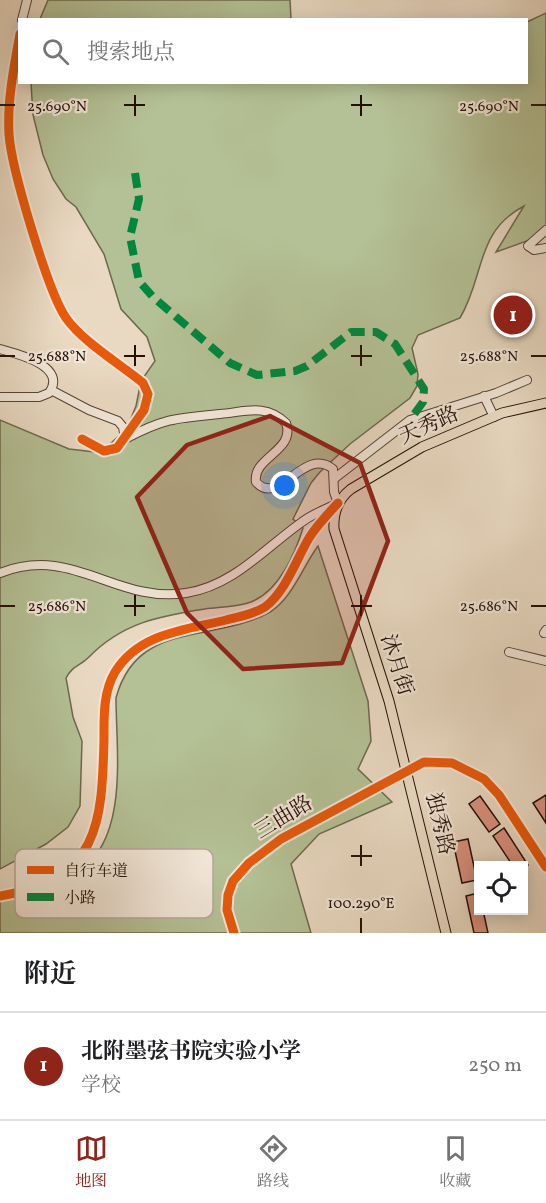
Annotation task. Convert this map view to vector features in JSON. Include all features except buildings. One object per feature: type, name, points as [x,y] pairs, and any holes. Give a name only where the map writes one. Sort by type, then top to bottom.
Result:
[{"type":"main road","name":"天秀路","points":[[338,503],[351,489],[396,461],[494,417],[519,408],[546,403]]},
{"type":"main road","name":"沐月街","points":[[338,503],[334,529],[389,701],[408,769]]},
{"type":"main road","name":"独秀路","points":[[408,769],[446,933]]},
{"type":"street","points":[[22,18],[27,0]]},
{"type":"street","points":[[18,48],[9,111],[9,136],[15,166],[55,296],[65,317],[80,333],[146,388],[147,404],[117,448],[104,451],[82,439]]},
{"type":"street","points":[[546,230],[528,246],[534,250],[546,248]]},
{"type":"street","points":[[0,349],[45,367],[52,376],[51,390]]},
{"type":"street","points":[[335,478],[410,420],[527,380]]},
{"type":"street","points":[[51,390],[89,410],[118,421],[123,427],[125,439]]},
{"type":"street","points":[[0,397],[39,397],[51,390]]},
{"type":"street","points":[[484,396],[494,417]]},
{"type":"street","points":[[125,439],[167,420],[263,409],[274,413],[286,423],[288,435],[282,445],[256,473],[256,482],[260,487],[274,489],[300,470],[317,464],[330,466],[335,478],[333,492],[338,503]]},
{"type":"street","points":[[0,573],[26,566],[46,564],[79,570],[134,591],[187,593],[229,578],[303,520],[338,503]]},
{"type":"street","points":[[85,849],[97,825],[103,800],[105,697],[113,675],[125,657],[142,644],[159,636],[243,616],[265,606],[287,579],[310,536],[338,503]]},
{"type":"street","points":[[509,652],[546,661]]},
{"type":"street","name":"独秀路","points":[[408,769],[424,762],[443,761],[461,765],[479,775],[499,795],[546,867]]},
{"type":"street","name":"三曲路","points":[[234,933],[227,910],[228,895],[233,880],[249,862],[270,846],[408,769]]},
{"type":"street","points":[[0,896],[15,892]]},
{"type":"highlighted area","points":[[270,416],[360,463],[388,541],[342,663],[243,669],[187,613],[137,497],[187,445]]},
{"type":"green space","points":[[48,0],[290,0],[291,18],[40,18]]},
{"type":"green space","points":[[546,13],[546,234],[496,252],[524,206],[508,217],[497,229],[483,256],[474,286],[460,318],[418,335],[412,348],[418,374],[417,386],[410,398],[350,444],[311,483],[293,519],[303,528],[300,538],[284,571],[270,589],[261,597],[246,604],[188,612],[142,623],[115,636],[71,671],[66,678],[73,717],[82,741],[80,806],[68,827],[37,849],[15,849],[15,861],[0,869],[0,420],[69,449],[95,452],[107,447],[127,428],[136,406],[141,381],[155,361],[147,337],[121,309],[104,254],[76,207],[66,199],[53,179],[43,155],[33,115],[31,84],[528,84],[528,22]]},
{"type":"green space","points":[[318,546],[368,701],[371,741],[358,769],[392,802],[319,834],[291,864],[311,933],[0,933],[0,899],[15,895],[15,918],[213,918],[213,849],[99,849],[107,836],[116,790],[118,766],[116,698],[126,673],[141,656],[159,645],[180,637],[248,622],[270,612],[291,591]]},
{"type":"marked path","points":[[135,173],[139,199],[130,237],[139,281],[153,297],[230,363],[257,375],[295,371],[307,366],[351,332],[376,332],[395,344],[424,389],[423,402],[410,420]]},
{"type":"cycle path","points":[[18,45],[10,97],[11,150],[32,229],[50,283],[58,304],[73,327],[143,383],[148,394],[144,410],[117,448],[104,451],[82,439]]},
{"type":"cycle path","points":[[84,849],[96,822],[101,797],[104,713],[108,688],[115,672],[125,659],[150,641],[164,635],[246,615],[265,607],[285,584],[312,533],[338,503]]},
{"type":"cycle path","points":[[234,933],[227,910],[228,895],[233,881],[249,863],[281,839],[424,762],[452,763],[484,779],[499,795],[546,867]]},
{"type":"cycle path","points":[[0,896],[15,892]]},
{"type":"place","name":"北附墨弦书院实验小学","points":[[513,315]]}]
